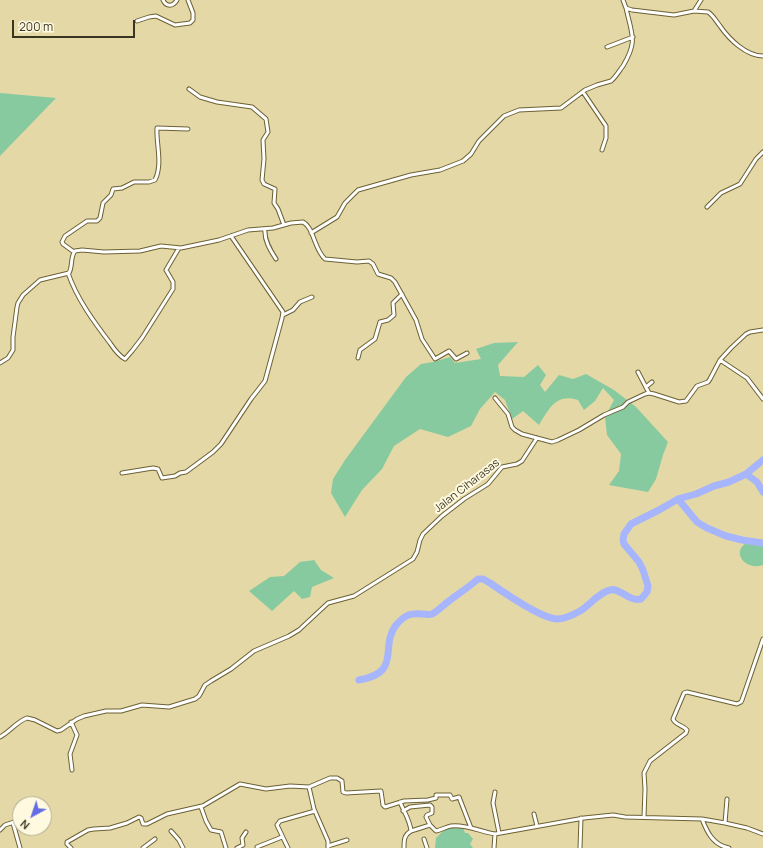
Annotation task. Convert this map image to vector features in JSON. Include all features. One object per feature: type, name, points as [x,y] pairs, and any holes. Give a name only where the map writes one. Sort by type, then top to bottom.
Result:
[{"type":"street","points":[[163,0],[166,4],[170,5],[174,4],[176,0]]},
{"type":"street","points":[[137,21],[156,16],[174,25],[190,23],[193,20],[193,15],[188,0]]},
{"type":"street","points":[[311,233],[337,217],[344,203],[358,190],[411,175],[440,170],[458,164],[467,158],[479,141],[504,116],[519,110],[561,108],[583,92],[614,79],[631,50],[633,37],[626,8],[622,0]]},
{"type":"street","points":[[694,11],[701,0]]},
{"type":"street","points":[[626,8],[674,15],[694,11],[708,12],[729,37],[744,50],[763,56]]},
{"type":"street","points":[[607,47],[633,37]]},
{"type":"street","points":[[188,89],[200,97],[217,102],[252,107],[266,119],[268,132],[263,140],[264,159],[262,182],[275,189],[274,202],[284,225]]},
{"type":"street","points":[[583,92],[606,126],[606,138],[602,150]]},
{"type":"street","points":[[74,252],[63,244],[62,240],[65,236],[87,222],[95,222],[99,220],[103,202],[111,196],[114,189],[122,188],[134,182],[149,182],[155,180],[158,162],[156,128],[188,129]]},
{"type":"street","points":[[707,207],[721,193],[740,184],[756,159],[763,152]]},
{"type":"street","points":[[74,252],[79,250],[104,252],[140,251],[161,246],[179,248],[219,240],[248,230],[273,228],[303,222],[306,224],[320,253],[325,259],[357,262],[369,261],[373,264],[378,274],[393,280],[416,320],[422,339],[435,359],[449,351],[456,359],[467,354]]},
{"type":"street","points":[[265,229],[268,244],[276,259]]},
{"type":"street","points":[[122,474],[153,468],[158,469],[162,478],[175,476],[186,472],[213,452],[221,444],[249,401],[265,381],[283,315],[282,309],[231,236]]},
{"type":"street","points":[[68,274],[71,283],[87,311],[114,348],[125,359],[139,342],[173,289],[173,282],[166,270],[179,248]]},
{"type":"street","points":[[0,363],[8,358],[13,350],[13,337],[17,307],[23,295],[40,280],[68,274],[71,269],[74,252]]},
{"type":"street","points":[[358,358],[360,350],[375,339],[380,322],[388,320],[394,315],[393,303],[402,294]]},
{"type":"street","points":[[283,315],[293,310],[300,302],[312,297]]},
{"type":"street","points":[[495,398],[508,414],[513,429],[522,434],[552,442],[579,430],[648,392],[679,402],[686,401],[697,386],[708,382],[720,360],[746,334],[763,330]]},
{"type":"street","points":[[720,360],[747,378],[763,399]]},
{"type":"street","points":[[638,372],[648,392]]},
{"type":"street","points":[[646,387],[652,382]]},
{"type":"street","name":"Jalan Ciharasas","points":[[0,737],[8,732],[17,723],[27,718],[35,720],[56,731],[61,730],[79,717],[106,711],[121,711],[142,705],[169,707],[195,699],[199,696],[205,685],[231,669],[254,651],[289,636],[299,630],[328,603],[354,596],[413,559],[423,534],[442,516],[464,499],[488,484],[502,467],[517,464],[522,461],[537,438]]},
{"type":"street","points":[[644,817],[644,773],[646,767],[650,761],[686,733],[687,730],[675,723],[673,719],[684,693],[687,692],[739,704],[742,700],[763,639]]},
{"type":"street","points":[[71,722],[77,736],[70,754],[72,770]]},
{"type":"street","points":[[71,848],[67,842],[90,830],[110,828],[127,823],[139,817],[144,824],[147,824],[167,814],[202,806],[240,784],[266,789],[290,786],[310,787],[330,778],[337,778],[342,781],[343,792],[346,793],[379,790],[383,805],[385,807],[412,800],[428,800],[436,798],[436,795],[450,795],[452,799],[459,797],[471,828]]},
{"type":"street","points":[[310,787],[315,811],[328,841],[328,847],[347,840]]},
{"type":"street","points":[[495,792],[493,803],[500,833]]},
{"type":"street","points":[[725,823],[727,799]]},
{"type":"street","points":[[400,802],[409,821],[411,831]]},
{"type":"street","points":[[202,806],[206,821],[212,830],[221,832],[226,848]]},
{"type":"street","points":[[403,810],[410,807],[431,806],[432,812],[426,816],[430,825],[436,831],[450,826],[471,828],[495,834],[581,818],[613,815],[626,817],[702,819],[747,828],[763,834]]},
{"type":"street","points":[[288,848],[276,825],[280,821],[315,811]]},
{"type":"street","points":[[534,814],[536,826]]},
{"type":"street","points":[[580,848],[581,818]]},
{"type":"street","points":[[702,819],[712,839],[722,846],[729,848]]},
{"type":"street","points":[[0,830],[12,822]]},
{"type":"street","points":[[404,848],[405,835],[411,831],[430,825]]},
{"type":"street","points":[[171,831],[179,840],[183,848]]},
{"type":"street","points":[[237,848],[243,845],[242,838],[246,832]]},
{"type":"street","points":[[494,848],[495,834]]},
{"type":"street","points":[[17,836],[20,848]]},
{"type":"street","points":[[257,847],[282,837]]},
{"type":"street","points":[[143,848],[155,839]]},
{"type":"street","points":[[424,839],[427,848]]},
{"type":"green space","points":[[0,93],[56,98],[0,156]]},
{"type":"green space","points":[[518,342],[498,365],[500,376],[524,377],[538,365],[546,375],[540,385],[545,392],[559,375],[573,379],[586,374],[614,390],[636,407],[668,442],[656,479],[648,492],[609,485],[619,471],[621,454],[607,435],[605,417],[614,400],[603,388],[595,401],[584,410],[578,400],[570,398],[559,401],[550,408],[539,425],[523,411],[512,419],[505,400],[495,392],[480,409],[471,426],[448,437],[420,429],[394,446],[382,469],[362,490],[345,517],[331,493],[333,479],[345,460],[406,377],[421,364],[450,357],[455,363],[481,359],[476,349],[494,343]]},
{"type":"green space","points":[[746,543],[763,545],[763,565],[751,566],[742,560],[740,552]]},
{"type":"green space","points":[[314,560],[321,570],[334,578],[312,587],[310,597],[302,599],[294,591],[272,611],[249,591],[270,577],[284,576],[300,562]]},
{"type":"green space","points":[[451,826],[463,827],[465,833],[468,833],[473,839],[470,844],[473,848],[435,848],[436,838]]},
{"type":"waterway","points":[[359,680],[373,676],[381,671],[386,665],[391,633],[402,619],[411,614],[432,614],[478,579],[483,579],[542,615],[557,619],[566,618],[572,615],[584,608],[598,596],[610,590],[617,591],[628,597],[641,599],[647,592],[648,586],[639,562],[624,544],[623,540],[624,534],[631,524],[678,499],[729,482],[746,474],[763,460]]},
{"type":"waterway","points":[[746,474],[757,482],[763,492]]},
{"type":"waterway","points":[[678,499],[697,522],[707,528],[726,536],[763,543]]}]
